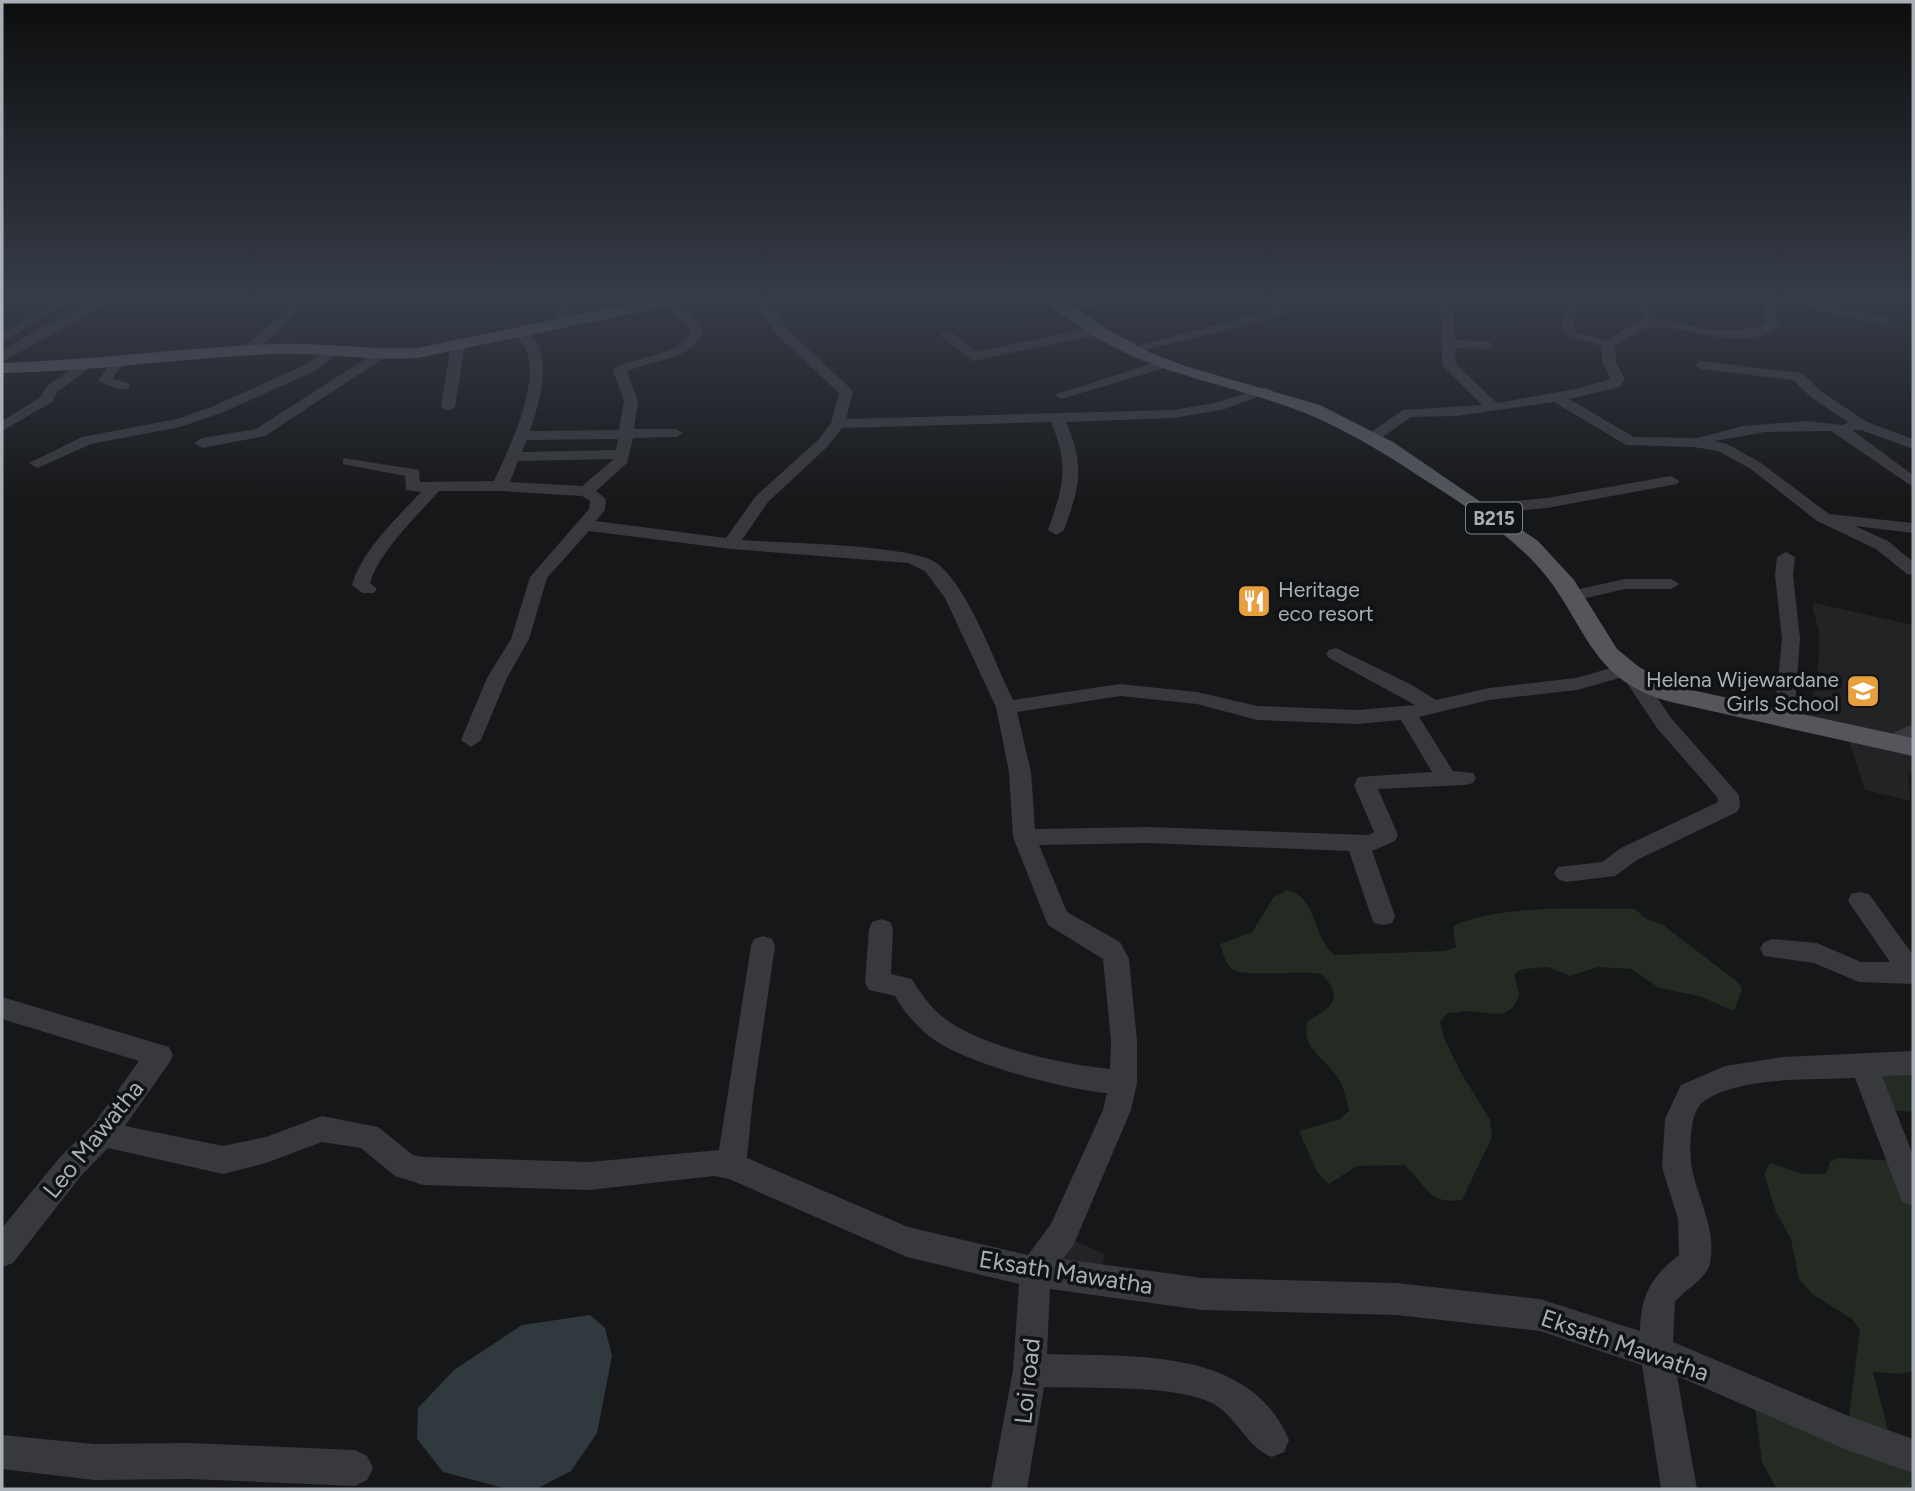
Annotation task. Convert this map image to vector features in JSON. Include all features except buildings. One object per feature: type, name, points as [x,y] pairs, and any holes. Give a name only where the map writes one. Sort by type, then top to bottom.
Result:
[{"type":"main road","points":[[2,368],[100,365]]},
{"type":"main road","name":"B215","points":[[1167,365],[1266,391],[1315,409],[1372,438],[1480,509],[1522,539],[1549,564],[1573,596],[1597,640],[1628,673],[1671,694],[1784,719],[1907,740]]},
{"type":"street","points":[[116,365],[104,377],[105,381],[124,386]]},
{"type":"street","points":[[37,463],[87,440],[195,418],[314,365]]},
{"type":"street","points":[[202,443],[260,433],[366,365]]},
{"type":"street","points":[[448,407],[455,365]]},
{"type":"street","points":[[500,486],[520,436],[534,378],[534,365]]},
{"type":"street","points":[[586,491],[619,464],[624,454],[631,401],[620,371],[633,365]]},
{"type":"street","points":[[731,544],[762,499],[823,443],[838,424],[846,391],[817,365]]},
{"type":"street","points":[[1449,365],[1455,374],[1494,408]]},
{"type":"street","points":[[1372,438],[1401,416],[1410,413],[1441,414],[1494,408],[1557,398],[1615,384],[1618,379],[1610,365]]},
{"type":"street","points":[[1701,365],[1797,376],[1824,400],[1862,425],[1913,444]]},
{"type":"street","points":[[2,427],[47,399],[51,390],[85,366]]},
{"type":"street","points":[[1126,386],[1173,367]]},
{"type":"street","points":[[1061,395],[1173,367]]},
{"type":"street","points":[[838,424],[1174,414],[1217,407],[1266,391]]},
{"type":"street","points":[[1557,398],[1631,442],[1703,442],[1722,447],[1756,466],[1823,517],[1882,545],[1913,570]]},
{"type":"street","points":[[1056,530],[1070,491],[1073,464],[1072,451],[1057,418]]},
{"type":"street","points":[[1703,442],[1706,437],[1744,430],[1862,425]]},
{"type":"street","points":[[1836,427],[1913,482]]},
{"type":"street","points":[[520,436],[676,433]]},
{"type":"street","points":[[513,457],[624,454]]},
{"type":"street","points":[[348,461],[413,473],[412,487],[500,486],[586,491],[598,499],[597,510],[539,577],[520,639],[497,678],[471,740]]},
{"type":"street","points":[[1480,509],[1547,503],[1671,481]]},
{"type":"street","points":[[368,589],[360,585],[364,574],[402,522],[433,488]]},
{"type":"street","points":[[1823,517],[1867,520],[1913,528]]},
{"type":"street","points":[[585,525],[731,544],[911,558],[931,567],[954,597],[1006,708],[1020,772],[1024,838],[1057,918],[1111,949],[1116,959],[1124,1041],[1124,1083],[1117,1110],[1062,1235],[1035,1272]]},
{"type":"street","points":[[1784,719],[1791,639],[1784,575],[1786,557]]},
{"type":"street","points":[[1573,596],[1625,584],[1671,584]]},
{"type":"street","points":[[1336,654],[1403,688],[1431,706]]},
{"type":"street","points":[[1006,708],[1120,690],[1197,698],[1257,713],[1359,717],[1407,713],[1489,694],[1577,684],[1628,673],[1664,723],[1728,795],[1729,806],[1703,821],[1629,854],[1607,870],[1566,873]]},
{"type":"street","points":[[1024,838],[1149,835],[1372,843],[1387,835],[1366,782],[1455,778],[1407,713]]},
{"type":"street","points":[[1358,844],[1383,916]]},
{"type":"street","points":[[1860,901],[1912,973]]},
{"type":"street","points":[[881,929],[878,983],[903,986],[911,1001],[940,1030],[980,1049],[1076,1078],[1124,1083]]},
{"type":"street","points":[[732,1166],[739,1097],[763,946]]},
{"type":"street","points":[[1773,949],[1817,953],[1858,972],[1912,973]]},
{"type":"street","name":"Leo Mawatha","points":[[2,1007],[159,1055],[103,1134],[70,1167],[2,1252]]},
{"type":"street","points":[[1679,1489],[1656,1354],[1658,1298],[1675,1277],[1695,1262],[1693,1219],[1676,1167],[1679,1119],[1691,1094],[1724,1077],[1783,1069],[1913,1063]]},
{"type":"street","points":[[1865,1067],[1913,1192]]},
{"type":"street","name":"Eksath Mawatha","points":[[103,1134],[223,1160],[266,1150],[322,1129],[368,1136],[405,1166],[423,1171],[589,1176],[714,1162],[732,1166],[907,1242],[1035,1272],[1099,1278],[1202,1294],[1396,1299],[1540,1315],[1697,1366],[1847,1433],[1913,1456]]},
{"type":"street","name":"Loi road","points":[[1009,1489],[1030,1370],[1035,1272]]},
{"type":"street","points":[[1030,1370],[1181,1377],[1207,1384],[1224,1391],[1272,1440]]},
{"type":"street","points":[[2,1452],[94,1462],[190,1461],[355,1468]]},
{"type":"shaded area","name":"Helena Wijewardane Girls School","points":[[1815,603],[1913,625],[1913,773],[1908,772],[1910,801],[1865,790],[1846,732],[1808,724],[1819,659],[1819,631],[1812,606]]},
{"type":"shaded area","points":[[1287,890],[1304,900],[1322,939],[1335,955],[1445,951],[1456,947],[1453,926],[1494,914],[1542,909],[1635,909],[1645,918],[1663,925],[1739,983],[1742,989],[1734,1011],[1699,996],[1659,988],[1631,969],[1598,967],[1570,976],[1548,967],[1523,969],[1514,974],[1519,995],[1515,1004],[1505,1013],[1468,1011],[1446,1014],[1440,1022],[1444,1038],[1460,1071],[1490,1120],[1492,1137],[1462,1200],[1450,1201],[1435,1196],[1404,1165],[1357,1166],[1329,1184],[1317,1172],[1299,1131],[1340,1119],[1349,1111],[1340,1082],[1307,1038],[1308,1021],[1329,1007],[1333,1002],[1333,990],[1322,974],[1238,972],[1232,969],[1224,958],[1220,944],[1252,932],[1274,897]]},
{"type":"shaded area","points":[[1913,1063],[1913,1112],[1881,1109],[1865,1067]]},
{"type":"shaded area","points":[[1838,1158],[1901,1161],[1913,1192],[1913,1371],[1900,1374],[1873,1372],[1892,1446],[1913,1456],[1913,1489],[1777,1489],[1762,1462],[1753,1392],[1847,1432],[1860,1330],[1852,1319],[1812,1294],[1799,1279],[1791,1239],[1776,1212],[1764,1174],[1770,1163],[1803,1174],[1826,1174],[1830,1162]]},
{"type":"shaded area","points":[[1062,1235],[1105,1254],[1099,1278],[1035,1272]]},
{"type":"shaded area","points":[[590,1315],[605,1328],[612,1356],[597,1433],[571,1471],[536,1489],[508,1489],[443,1472],[417,1439],[418,1408],[454,1370],[522,1325]]},
{"type":"place","name":"Heritage eco resort","points":[[1254,601]]},
{"type":"place","name":"Helena Wijewardane Girls School","points":[[1863,691]]}]
